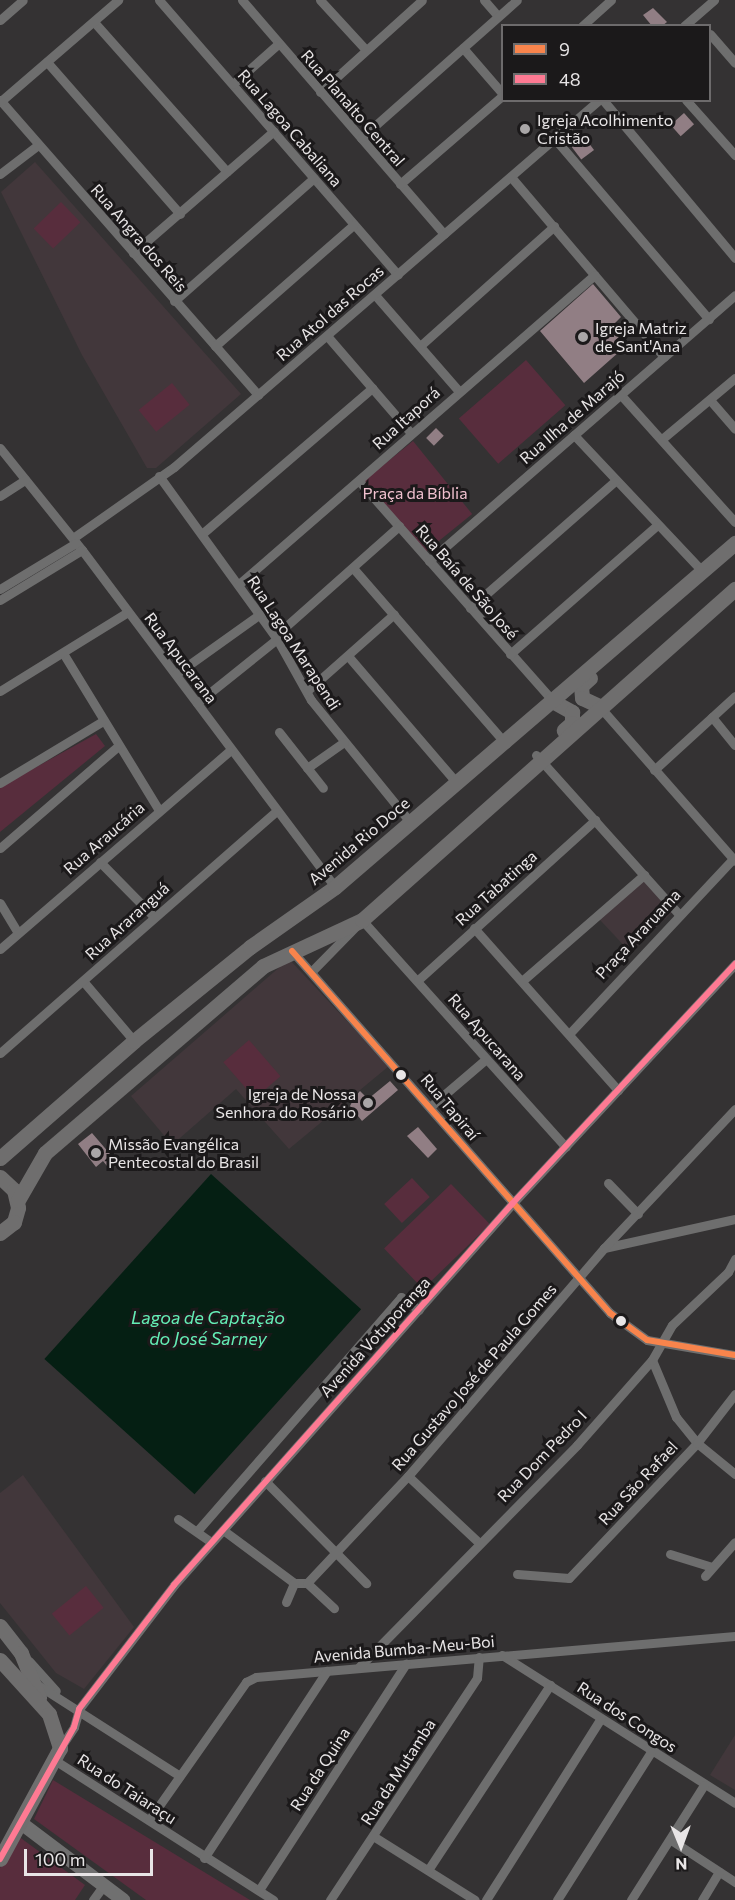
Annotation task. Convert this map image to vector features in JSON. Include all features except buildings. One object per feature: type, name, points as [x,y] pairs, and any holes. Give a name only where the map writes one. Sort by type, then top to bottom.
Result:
[{"type":"main road","name":"Avenida Rio Doce","points":[[0,1158],[134,1041],[250,947],[335,887],[506,744],[735,543]]},
{"type":"main road","points":[[537,756],[735,589]]},
{"type":"main road","points":[[599,706],[585,702],[581,686],[628,646],[638,629]]},
{"type":"main road","points":[[0,1233],[14,1222],[18,1200],[45,1154],[263,966],[362,920],[451,845],[572,723],[570,709],[554,702]]},
{"type":"main road","points":[[0,1178],[11,1186],[18,1200]]},
{"type":"main road","points":[[0,1626],[21,1653],[44,1708]]},
{"type":"main road","points":[[0,1858],[58,1754],[54,1723],[44,1708],[2,1663]]},
{"type":"street","points":[[2,14],[22,0]]},
{"type":"street","points":[[1,101],[118,0]]},
{"type":"street","name":"Rua Lagoa Cabaliana","points":[[159,0],[398,275]]},
{"type":"street","name":"Rua Planalto Central","points":[[242,0],[444,234]]},
{"type":"street","points":[[320,92],[422,0]]},
{"type":"street","points":[[484,0],[498,16]]},
{"type":"street","points":[[361,138],[517,0]]},
{"type":"street","points":[[584,24],[610,0]]},
{"type":"street","points":[[686,24],[714,0]]},
{"type":"street","points":[[325,2],[366,50]]},
{"type":"street","points":[[694,17],[700,24]]},
{"type":"street","points":[[94,22],[227,172]]},
{"type":"street","points":[[711,35],[735,63]]},
{"type":"street","points":[[233,84],[278,44]]},
{"type":"street","points":[[463,48],[501,93]]},
{"type":"street","points":[[47,62],[180,214]]},
{"type":"street","points":[[400,184],[501,95]]},
{"type":"street","name":"Rua Angra dos Reis","points":[[1,101],[174,301],[258,394]]},
{"type":"street","name":"Rua Atol das Rocas","points":[[77,544],[328,337],[599,102]]},
{"type":"street","points":[[603,102],[735,258]]},
{"type":"street","points":[[688,102],[735,156]]},
{"type":"street","points":[[133,253],[274,131]]},
{"type":"street","points":[[555,139],[709,319]]},
{"type":"street","points":[[0,174],[38,145]]},
{"type":"street","points":[[511,177],[664,357]]},
{"type":"street","points":[[174,301],[314,178]]},
{"type":"street","points":[[214,346],[353,225]]},
{"type":"street","points":[[420,346],[554,226]]},
{"type":"street","name":"Rua Itaporá","points":[[239,584],[359,481],[458,390],[594,275]]},
{"type":"street","points":[[375,295],[458,390]]},
{"type":"street","name":"Rua Ilha de Marajó","points":[[429,561],[735,296]]},
{"type":"street","points":[[328,337],[411,433]]},
{"type":"street","points":[[662,439],[735,378]]},
{"type":"street","points":[[203,533],[372,388]]},
{"type":"street","points":[[620,394],[735,522]]},
{"type":"street","points":[[710,400],[735,429]]},
{"type":"street","points":[[574,435],[656,526],[703,572]]},
{"type":"street","name":"Rua Apucarana","points":[[0,448],[77,544],[176,674],[229,751],[335,887]]},
{"type":"street","name":"Rua Lagoa Marapendi","points":[[159,476],[203,533],[260,614],[307,691],[344,742],[410,822]]},
{"type":"street","points":[[0,496],[25,480]]},
{"type":"street","name":"Rua Baía de São José","points":[[359,481],[554,702]]},
{"type":"street","points":[[470,608],[615,481]]},
{"type":"street","points":[[197,703],[276,638],[399,526]]},
{"type":"street","points":[[510,654],[656,526]]},
{"type":"street","points":[[0,589],[77,544]]},
{"type":"street","points":[[0,600],[77,544]]},
{"type":"street","points":[[353,568],[506,744]]},
{"type":"street","points":[[0,691],[128,612]]},
{"type":"street","points":[[176,674],[260,614]]},
{"type":"street","points":[[307,691],[394,614]]},
{"type":"street","points":[[63,653],[101,722],[159,810]]},
{"type":"street","points":[[348,656],[457,783]]},
{"type":"street","points":[[654,770],[735,696]]},
{"type":"street","points":[[599,706],[734,860]]},
{"type":"street","points":[[712,717],[735,745]]},
{"type":"street","points":[[0,783],[101,722]]},
{"type":"street","points":[[279,732],[323,788]]},
{"type":"street","points":[[307,768],[344,742]]},
{"type":"street","points":[[0,848],[117,747]]},
{"type":"street","name":"Rua Araucária","points":[[0,949],[229,751]]},
{"type":"street","points":[[537,756],[678,913]]},
{"type":"street","name":"Rua Araranguá","points":[[0,1053],[153,916],[275,812]]},
{"type":"street","name":"Rua Tabatinga","points":[[418,980],[595,820]]},
{"type":"street","name":"Praça Araruama","points":[[569,1034],[678,913],[734,860]]},
{"type":"street","points":[[100,861],[153,916]]},
{"type":"street","points":[[522,981],[644,875]]},
{"type":"street","points":[[0,903],[18,933]]},
{"type":"street","points":[[311,972],[362,920]]},
{"type":"street","name":"Rua Apucarana","points":[[362,920],[566,1147]]},
{"type":"street","points":[[474,928],[618,1090]]},
{"type":"street","name":"Rua Tapiraí","points":[[292,951],[431,1106],[512,1204],[579,1278],[636,1335],[658,1344],[735,1355]]},
{"type":"street","name":"Avenida Votuporanga","points":[[58,1754],[74,1727],[78,1709],[212,1542],[512,1204],[735,964]]},
{"type":"street","points":[[83,981],[134,1041]]},
{"type":"street","points":[[431,1106],[486,1059]]},
{"type":"street","name":"Rua Gustavo José de Paula Gomes","points":[[307,1584],[408,1476],[604,1248],[735,1109]]},
{"type":"street","points":[[608,1183],[638,1214]]},
{"type":"street","points":[[604,1248],[735,1219]]},
{"type":"street","name":"Rua Dom Pedro I","points":[[359,1667],[478,1542],[577,1445],[652,1360],[658,1344],[732,1274],[735,1259]]},
{"type":"street","name":"Avenida Votuporanga","points":[[198,1530],[401,1297],[419,1310]]},
{"type":"street","points":[[359,1346],[375,1360]]},
{"type":"street","points":[[652,1360],[676,1417],[697,1443],[735,1474]]},
{"type":"street","name":"Rua São Rafael","points":[[518,1574],[554,1579],[574,1573],[697,1443],[735,1394]]},
{"type":"street","points":[[304,1408],[321,1420]]},
{"type":"street","points":[[256,1464],[335,1554],[366,1583]]},
{"type":"street","points":[[408,1476],[478,1542]]},
{"type":"street","points":[[178,1519],[198,1530],[212,1542]]},
{"type":"street","points":[[223,1530],[294,1583],[307,1584],[334,1608]]},
{"type":"street","points":[[705,1576],[735,1542]]},
{"type":"street","points":[[670,1554],[712,1567]]},
{"type":"street","points":[[286,1602],[294,1583]]},
{"type":"street","name":"Avenida Bumba-Meu-Boi","points":[[148,1820],[251,1678],[735,1636]]},
{"type":"street","points":[[21,1653],[61,1697]]},
{"type":"street","name":"Rua dos Congos","points":[[502,1655],[651,1752],[735,1803]]},
{"type":"street","name":"Rua da Mutamba","points":[[330,1900],[477,1678],[479,1657]]},
{"type":"street","points":[[2,1663],[61,1697],[180,1776]]},
{"type":"street","name":"Rua da Quina","points":[[259,1890],[406,1664]]},
{"type":"street","points":[[204,1858],[327,1671]]},
{"type":"street","points":[[428,1870],[550,1685]]},
{"type":"street","points":[[486,1900],[601,1718]]},
{"type":"street","points":[[557,1900],[651,1752]]},
{"type":"street","name":"Rua do Taiaraçu","points":[[58,1754],[148,1820],[204,1858],[273,1900]]},
{"type":"street","points":[[631,1900],[704,1785]]},
{"type":"street","points":[[21,1823],[123,1900]]},
{"type":"street","points":[[374,1836],[475,1900]]},
{"type":"street","points":[[671,1840],[735,1882]]},
{"type":"street","points":[[702,1900],[719,1872]]},
{"type":"street","points":[[93,1900],[103,1886]]},
{"type":"shaded area","points":[[35,162],[241,394],[156,468],[147,468],[82,355],[1,192]]},
{"type":"shaded area","points":[[641,873],[675,910],[630,952],[596,915]]},
{"type":"shaded area","points":[[289,959],[389,1066],[289,1149],[236,1089],[172,1145],[131,1096]]},
{"type":"shaded area","points":[[23,1475],[134,1627],[84,1689],[56,1673],[0,1603],[0,1493]]},
{"type":"shaded area","points":[[735,1735],[735,1790],[710,1775]]},
{"type":"green space","points":[[61,202],[80,222],[53,249],[34,228]]},
{"type":"green space","points":[[526,360],[565,405],[498,464],[459,418]]},
{"type":"green space","points":[[172,383],[190,405],[156,432],[139,410]]},
{"type":"green space","name":"Praça da Bíblia","points":[[413,441],[472,514],[422,554],[363,481]]},
{"type":"green space","points":[[96,734],[105,746],[0,832],[0,787]]},
{"type":"green space","points":[[249,1040],[280,1076],[255,1099],[223,1062]]},
{"type":"green space","points":[[412,1178],[430,1197],[402,1223],[384,1204]]},
{"type":"green space","points":[[451,1184],[490,1224],[423,1289],[384,1249]]},
{"type":"green space","points":[[86,1586],[104,1608],[69,1635],[52,1614]]},
{"type":"green space","points":[[53,1780],[250,1900],[146,1900],[34,1819]]},
{"type":"green space","points":[[18,1836],[85,1885],[75,1900],[0,1900],[0,1868]]},
{"type":"water","name":"Lagoa de Captação do José Sarney","points":[[211,1174],[361,1309],[195,1494],[44,1359]]},
{"type":"transit line","name":"9","points":[[292,951],[610,1313],[647,1340],[735,1355]]},
{"type":"transit line","name":"48","points":[[0,1859],[74,1727],[79,1709],[174,1585],[512,1204],[735,964]]},
{"type":"place","name":"Igreja Acolhimento Cristão","points":[[525,129]]},
{"type":"place","name":"Igreja Matriz de Sant'Ana","points":[[583,337]]},
{"type":"place","name":"Igreja de Nossa Senhora do Rosário","points":[[368,1103]]},
{"type":"place","name":"Missão Evangélica Pentecostal do Brasil","points":[[96,1153]]}]
